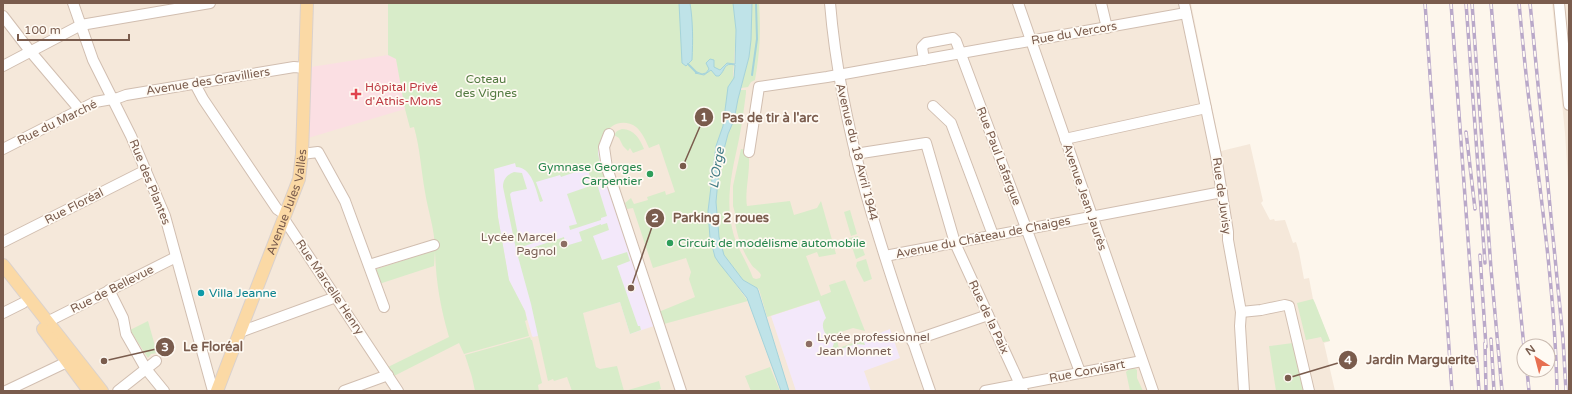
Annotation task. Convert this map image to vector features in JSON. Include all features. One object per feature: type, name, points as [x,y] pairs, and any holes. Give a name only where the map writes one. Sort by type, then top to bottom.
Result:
[{"type":"main road","name":"Avenue Jules Vallès","points":[[217,391],[296,188],[302,154],[307,3]]},
{"type":"main road","points":[[3,265],[102,391]]},
{"type":"main road","points":[[3,278],[89,391]]},
{"type":"street","name":"Rue des Plantes","points":[[73,3],[93,60],[131,136],[165,216],[214,391]]},
{"type":"street","points":[[3,66],[81,25],[195,4],[210,3]]},
{"type":"street","name":"Avenue du 18 Avril 1944","points":[[830,3],[838,75],[868,205],[912,341],[930,391]]},
{"type":"street","name":"Avenue Jean Jaurès","points":[[1018,3],[1153,391]]},
{"type":"street","points":[[1101,3],[1107,28]]},
{"type":"street","points":[[1560,3],[1567,68],[1569,105]]},
{"type":"street","name":"Rue du Vercors","points":[[749,152],[759,87],[838,75],[1107,28],[1185,8]]},
{"type":"street","name":"Rue de Juvisy","points":[[1185,8],[1222,192],[1240,312],[1244,391]]},
{"type":"street","points":[[3,16],[30,51],[80,110]]},
{"type":"street","points":[[924,60],[922,50],[924,44],[946,39],[955,39],[961,53]]},
{"type":"street","name":"Rue Paul Lafargue","points":[[961,53],[1080,372]]},
{"type":"street","name":"Avenue des Gravilliers","points":[[112,99],[126,95],[294,67],[305,68]]},
{"type":"street","name":"Rue Marcelle Henry","points":[[194,84],[277,209],[283,213],[284,219],[398,391]]},
{"type":"street","name":"Rue du Marché","points":[[3,149],[96,102],[112,99]]},
{"type":"street","points":[[933,106],[951,123],[993,235]]},
{"type":"street","points":[[1066,139],[1206,108]]},
{"type":"street","points":[[610,134],[604,147],[607,168],[681,391]]},
{"type":"street","name":"Rue de la Paix","points":[[855,154],[926,143],[955,243],[1021,388]]},
{"type":"street","points":[[302,154],[318,152],[345,201],[384,307]]},
{"type":"street","name":"Rue Floréal","points":[[3,242],[146,170]]},
{"type":"street","name":"Avenue du Château de Chaiges","points":[[885,256],[1222,192]]},
{"type":"street","points":[[369,265],[434,245]]},
{"type":"street","name":"Rue de Bellevue","points":[[47,322],[176,257]]},
{"type":"street","points":[[109,290],[123,318],[126,334],[146,369],[164,391]]},
{"type":"street","points":[[240,332],[336,297]]},
{"type":"street","points":[[3,313],[23,303]]},
{"type":"street","points":[[1240,312],[1262,310],[1285,304],[1289,306],[1309,391]]},
{"type":"street","points":[[912,341],[988,315]]},
{"type":"street","points":[[118,391],[156,361]]},
{"type":"street","name":"Rue Corvisart","points":[[985,391],[1021,388],[1080,372],[1142,361]]},
{"type":"street","points":[[6,391],[67,362]]},
{"type":"street","points":[[344,391],[388,375]]},
{"type":"shaded area","points":[[3,3],[1191,3],[1221,151],[1250,144],[1263,201],[1261,203],[1270,220],[1285,220],[1293,243],[1296,242],[1304,279],[1309,278],[1313,299],[1330,341],[1324,343],[1335,391],[3,391]]},
{"type":"shaded area","points":[[1552,3],[1569,3],[1569,194],[1565,133]]},
{"type":"shaded area","name":"Hôpital Privé d'Athis-Mons","points":[[388,55],[396,58],[405,109],[308,138],[311,67]]},
{"type":"shaded area","name":"Lycée Marcel Pagnol","points":[[598,148],[605,179],[654,326],[630,334],[620,302],[564,318],[567,329],[533,337],[525,311],[509,281],[498,217],[494,168],[524,161]]},
{"type":"shaded area","name":"Lycée professionnel Jean Monnet","points":[[823,299],[839,349],[890,329],[900,358],[864,371],[871,391],[796,391],[771,316]]},
{"type":"green space","name":"Coteau des Vignes","points":[[388,3],[733,3],[736,30],[733,76],[735,78],[724,112],[723,126],[716,146],[708,211],[710,238],[715,257],[748,301],[664,324],[661,318],[661,311],[695,297],[689,279],[691,272],[686,258],[653,268],[633,208],[627,209],[625,203],[631,198],[634,204],[648,200],[647,197],[665,191],[666,195],[675,192],[659,144],[649,148],[642,134],[636,127],[627,123],[618,124],[614,125],[607,131],[598,146],[599,159],[605,178],[604,180],[601,178],[598,182],[598,187],[607,216],[601,218],[601,220],[570,230],[569,226],[577,224],[567,194],[593,185],[587,168],[561,177],[560,175],[536,182],[543,201],[540,202],[530,175],[521,168],[516,167],[515,163],[494,169],[498,217],[509,280],[525,311],[527,320],[525,321],[529,336],[464,354],[459,343],[394,376],[388,367],[449,337],[439,294],[435,251],[434,266],[379,284],[374,270],[435,250],[434,235],[425,192],[416,135],[414,127],[410,128],[405,109],[396,59],[388,55]]},
{"type":"green space","points":[[752,3],[759,3],[760,32],[758,60],[755,80],[751,82],[748,87],[741,88],[749,57]]},
{"type":"green space","points":[[740,90],[746,90],[746,93],[729,199],[731,223],[734,236],[753,278],[760,278],[761,275],[747,258],[742,246],[736,228],[733,206],[733,186],[741,149],[747,150],[749,154],[746,200],[747,206],[790,201],[794,215],[817,208],[821,201],[836,254],[819,257],[817,252],[806,256],[821,296],[831,292],[829,285],[845,280],[865,331],[853,328],[835,334],[839,348],[863,339],[865,345],[855,344],[839,350],[832,349],[834,343],[824,332],[823,325],[826,318],[819,300],[767,317],[759,289],[743,280],[724,255],[720,245],[717,223],[716,202],[718,180],[723,153],[728,134],[734,120]]},
{"type":"green space","points":[[626,129],[636,135],[644,149],[633,153],[630,148],[628,151],[623,146],[619,138],[614,135],[617,131]]},
{"type":"green space","points":[[514,172],[522,173],[527,189],[512,192],[510,194],[519,240],[535,237],[536,242],[516,249],[503,187],[506,178],[509,174]]},
{"type":"green space","points":[[850,210],[857,234],[851,236],[844,212]]},
{"type":"green space","points":[[607,223],[609,230],[593,236],[602,260],[627,252],[630,261],[617,266],[638,326],[640,326],[641,330],[630,334],[620,302],[583,313],[596,367],[600,369],[617,366],[624,391],[572,391],[567,377],[554,381],[553,379],[548,381],[531,304],[517,253],[564,237],[565,243],[562,247],[582,241],[579,232]]},
{"type":"green space","points":[[858,236],[865,255],[856,259],[849,238]]},
{"type":"green space","points":[[866,259],[872,279],[864,282],[856,266],[857,262]]},
{"type":"green space","points":[[1313,299],[1330,341],[1323,342],[1321,337],[1306,340],[1297,303]]},
{"type":"green space","points":[[148,321],[157,353],[151,354],[148,358],[130,330]]},
{"type":"green space","points":[[530,337],[542,383],[538,385],[539,391],[475,391],[465,355]]},
{"type":"green space","points":[[1293,343],[1305,391],[1276,391],[1269,346]]},
{"type":"green space","points":[[770,367],[780,391],[751,391],[745,376]]},
{"type":"green space","points":[[1134,368],[1137,370],[1137,378],[1143,391],[1130,391],[1126,372]]},
{"type":"green space","points":[[659,381],[661,389],[654,391],[625,391]]},
{"type":"water","points":[[679,3],[690,3],[691,10],[692,60],[686,66],[682,63]]},
{"type":"water","name":"L'Orge","points":[[733,3],[752,3],[751,40],[749,57],[734,120],[728,134],[723,153],[718,180],[716,202],[719,237],[724,255],[743,280],[758,290],[789,391],[781,391],[747,298],[715,257],[710,238],[708,211],[716,146],[723,126],[728,87],[734,78],[735,65],[731,64],[725,67],[719,76],[716,76],[711,70],[704,75],[695,73],[706,73],[709,69],[706,63],[710,59],[714,60],[714,67],[720,70],[727,63],[735,64],[736,30]]},
{"type":"waterway","points":[[752,75],[757,39],[756,3]]},
{"type":"waterway","points":[[688,64],[697,73]]},
{"type":"railway","points":[[1425,3],[1452,391]]},
{"type":"railway","points":[[1451,3],[1479,391]]},
{"type":"railway","points":[[1466,3],[1485,263]]},
{"type":"railway","points":[[1472,3],[1491,269],[1502,391]]},
{"type":"railway","points":[[1491,3],[1523,338]]},
{"type":"railway","points":[[1519,3],[1526,76],[1543,209],[1556,354],[1557,391]]},
{"type":"railway","points":[[1530,3],[1563,339],[1566,391]]},
{"type":"railway","points":[[1466,132],[1475,209]]},
{"type":"railway","points":[[1480,255],[1486,347]]},
{"type":"railway","points":[[1491,339],[1494,391]]},
{"type":"railway","points":[[1485,343],[1486,391]]},
{"type":"railway","points":[[1528,378],[1529,391]]},
{"type":"place","name":"Hôpital Privé d'Athis-Mons","points":[[356,94]]},
{"type":"place","name":"Pas de tir à l'arc","points":[[683,166]]},
{"type":"place","name":"Gymnase Georges Carpentier","points":[[650,174]]},
{"type":"place","name":"Circuit de modélisme automobile","points":[[670,243]]},
{"type":"place","name":"Lycée Marcel Pagnol","points":[[564,244]]},
{"type":"place","name":"Parking 2 roues","points":[[631,288]]},
{"type":"place","name":"Villa Jeanne","points":[[201,293]]},
{"type":"place","name":"Lycée professionnel Jean Monnet","points":[[809,344]]},
{"type":"place","name":"Le Floréal","points":[[104,361]]},
{"type":"place","name":"Jardin Marguerite","points":[[1288,378]]}]
